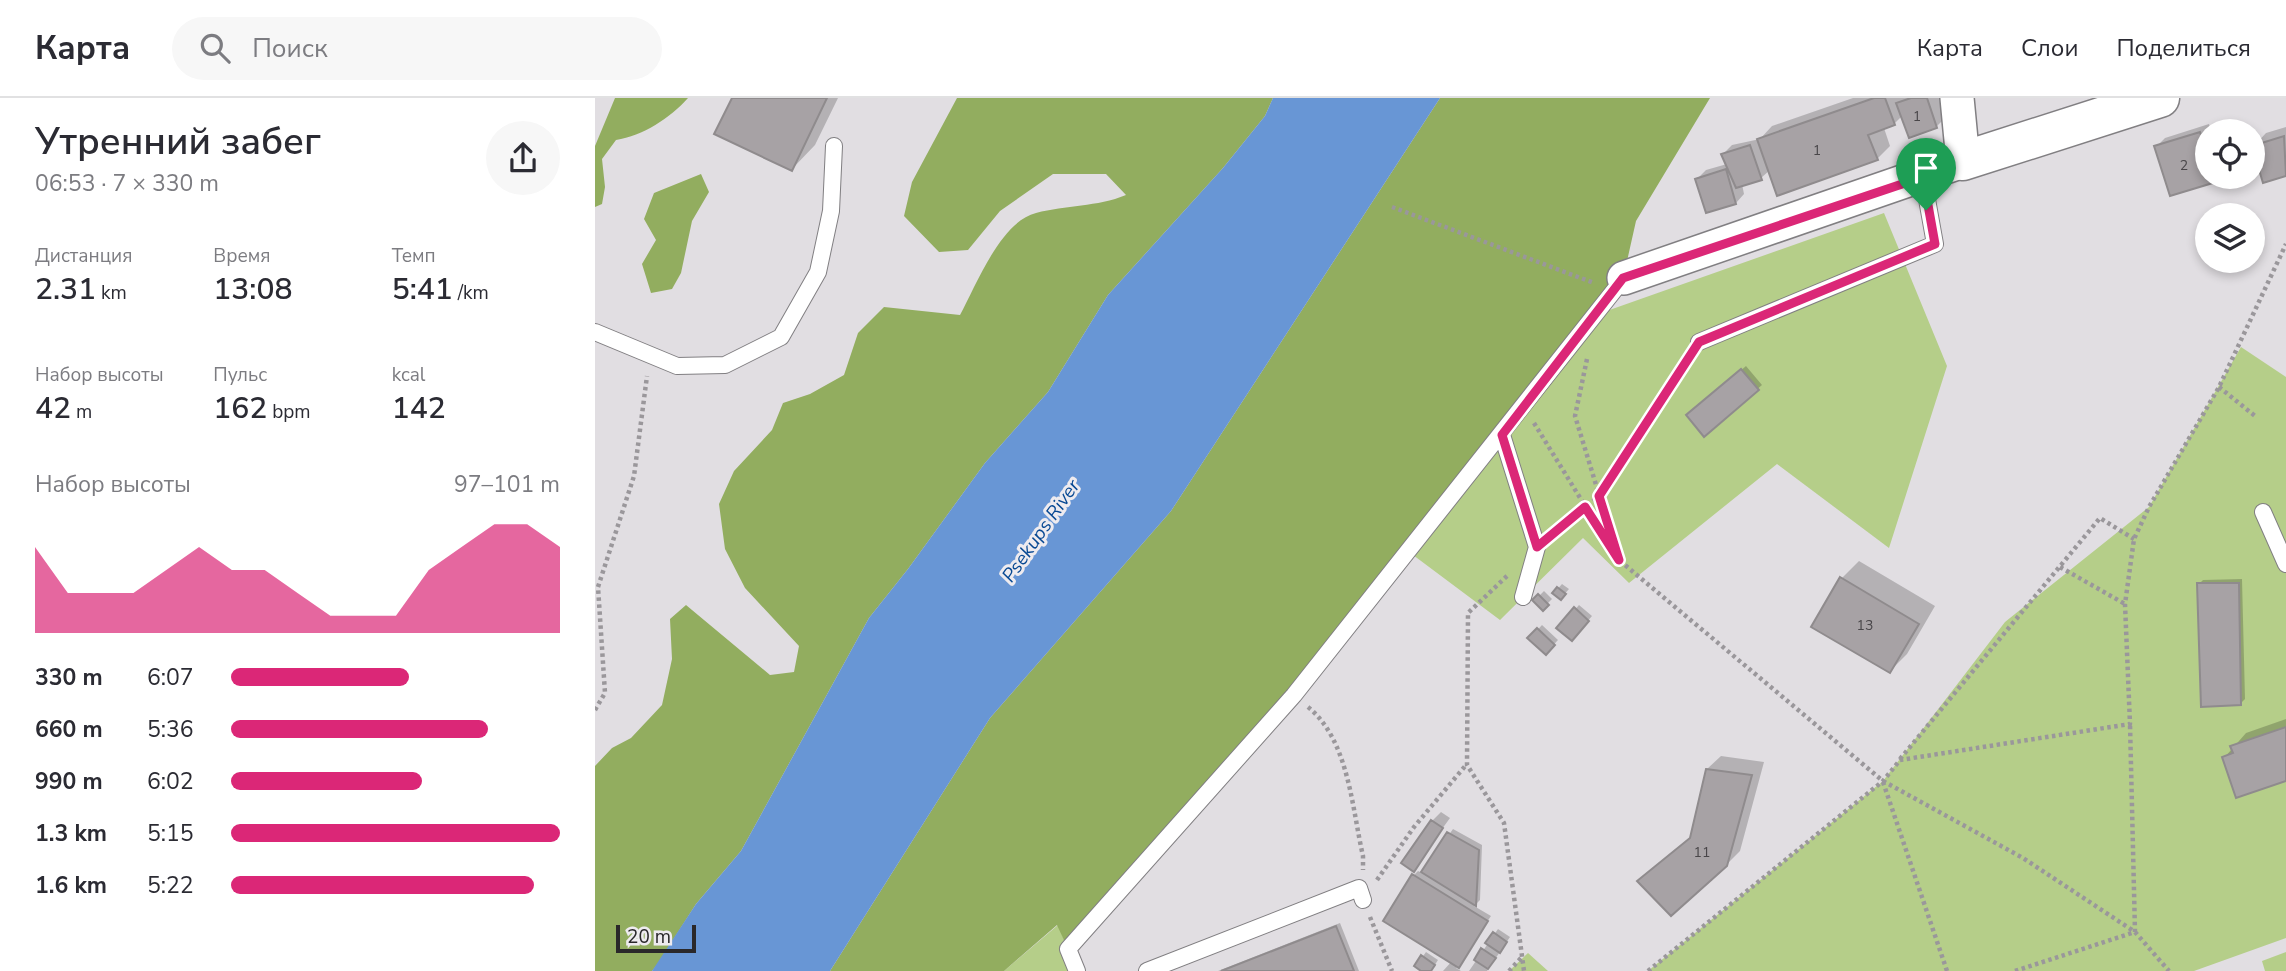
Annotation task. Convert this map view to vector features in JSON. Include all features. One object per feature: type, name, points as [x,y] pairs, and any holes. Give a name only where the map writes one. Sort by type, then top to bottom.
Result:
[{"type":"street","points":[[1957,98],[1963,161]]},
{"type":"street","points":[[1619,285],[1963,161],[2159,98]]},
{"type":"lane","points":[[595,332],[677,366],[725,365],[781,337],[818,272],[831,211],[834,146]]},
{"type":"lane","points":[[1699,342],[1935,244],[1923,177]]},
{"type":"lane","points":[[1077,971],[1068,949],[1294,695],[1525,407],[1619,285]]},
{"type":"lane","points":[[1502,435],[1537,547],[1523,597]]},
{"type":"lane","points":[[2263,512],[2286,564]]},
{"type":"lane","points":[[1147,971],[1359,888],[1363,900]]},
{"type":"path","points":[[1392,207],[1619,285]]},
{"type":"path","points":[[2134,932],[2125,604],[2134,539],[2149,507],[2219,387],[2286,244]]},
{"type":"path","points":[[1599,312],[1575,416],[1619,560]]},
{"type":"path","points":[[1524,971],[1504,822],[1467,765],[1468,613],[1537,547],[1599,496],[1699,342]]},
{"type":"path","points":[[595,710],[605,693],[597,587],[634,477],[650,355]]},
{"type":"path","points":[[2219,387],[2255,416]]},
{"type":"path","points":[[1525,407],[1619,560],[1883,781],[2022,858],[2134,932],[2169,971]]},
{"type":"path","points":[[1648,971],[1883,781],[2099,518],[2134,539]]},
{"type":"path","points":[[1612,567],[1619,560]]},
{"type":"path","points":[[2060,567],[2125,604]]},
{"type":"path","points":[[1294,695],[1316,712],[1340,753],[1363,856],[1363,900],[1392,971]]},
{"type":"path","points":[[1900,760],[2130,724]]},
{"type":"path","points":[[1363,900],[1414,828],[1467,765]]},
{"type":"path","points":[[1883,781],[1947,971]]},
{"type":"path","points":[[2015,971],[2134,932]]},
{"type":"path","points":[[1509,971],[1522,958]]},
{"type":"green space","points":[[615,98],[688,98],[655,125],[636,135],[616,140],[602,159],[605,187],[602,204],[595,207],[595,146]]},
{"type":"green space","points":[[957,98],[1273,98],[1265,116],[1223,168],[1108,295],[1048,392],[985,463],[869,618],[741,851],[696,904],[657,965],[652,971],[595,971],[595,766],[612,748],[631,738],[662,705],[672,659],[670,619],[686,605],[770,675],[794,672],[799,646],[745,588],[725,549],[719,504],[734,471],[772,430],[783,403],[810,394],[844,375],[858,333],[884,307],[960,315],[1000,242],[1023,219],[1036,213],[1104,202],[1126,195],[1106,174],[1053,174],[1000,211],[968,250],[939,252],[904,216],[912,182]]},
{"type":"green space","points":[[1440,98],[1710,98],[1636,221],[1625,270],[1294,695],[1068,949],[1057,925],[1004,971],[830,971],[990,718],[1171,511]]},
{"type":"green space","points":[[701,174],[709,192],[692,221],[681,273],[672,289],[651,293],[642,264],[656,240],[644,219],[654,193]]},
{"type":"green space","points":[[1884,213],[1947,366],[1889,548],[1777,464],[1629,583],[1583,538],[1500,620],[1409,552],[1601,313]]},
{"type":"green space","points":[[2241,347],[2286,377],[2286,938],[2194,971],[1648,971],[1883,781],[2005,622],[2149,507]]},
{"type":"green space","points":[[1058,925],[1077,971],[1004,971]]},
{"type":"green space","points":[[2286,952],[2286,971],[2265,971],[2262,961]]},
{"type":"green space","points":[[1528,953],[1548,971],[1509,971]]},
{"type":"water","name":"Psekups River","points":[[1273,98],[1440,98],[1171,511],[990,718],[830,971],[652,971],[696,904],[741,851],[869,618],[985,463],[1048,392],[1108,295],[1223,168],[1265,116]]},
{"type":"building","points":[[732,98],[827,98],[792,171],[714,134]]},
{"type":"building","points":[[1874,98],[1885,98],[1895,125],[1868,135],[1878,160],[1777,196],[1757,139]]},
{"type":"building","points":[[1911,98],[1927,98],[1937,128],[1909,138],[1896,103]]},
{"type":"building","points":[[2195,134],[2195,188],[2170,196],[2154,146]]},
{"type":"building","points":[[2284,136],[2286,176],[2265,182],[2265,142]]},
{"type":"building","points":[[1750,145],[1762,180],[1736,188],[1721,154]]},
{"type":"building","points":[[1726,169],[1736,204],[1706,213],[1695,179]]},
{"type":"building","points":[[1741,369],[1759,390],[1704,437],[1686,415]]},
{"type":"building","points":[[1840,577],[1919,624],[1890,673],[1811,627]]},
{"type":"building","points":[[2197,583],[2239,583],[2241,705],[2201,707]]},
{"type":"building","points":[[1557,587],[1566,594],[1561,600],[1552,593]]},
{"type":"building","points":[[1538,594],[1549,605],[1543,611],[1532,600]]},
{"type":"building","points":[[1574,607],[1589,621],[1572,641],[1556,628]]},
{"type":"building","points":[[1537,628],[1555,645],[1546,655],[1527,638]]},
{"type":"building","points":[[2286,727],[2286,781],[2236,798],[2222,757],[2233,753],[2230,746]]},
{"type":"building","points":[[1706,769],[1752,775],[1727,866],[1671,916],[1637,881],[1690,838]]},
{"type":"building","points":[[1431,820],[1443,828],[1414,872],[1401,863]]},
{"type":"building","points":[[1447,832],[1479,850],[1476,906],[1421,872]]},
{"type":"building","points":[[1412,874],[1488,921],[1459,968],[1383,921]]},
{"type":"building","points":[[1336,926],[1354,971],[1221,971]]},
{"type":"building","points":[[1493,932],[1507,942],[1500,953],[1485,943]]},
{"type":"building","points":[[1481,948],[1496,958],[1488,969],[1474,960]]},
{"type":"building","points":[[1421,955],[1435,965],[1431,971],[1421,971],[1414,966]]},
{"type":"route","points":[[1923,177],[1926,210],[1935,244],[1768,316],[1699,342],[1599,496],[1619,560],[1585,507],[1537,547],[1502,435],[1623,278],[1923,177]]}]
